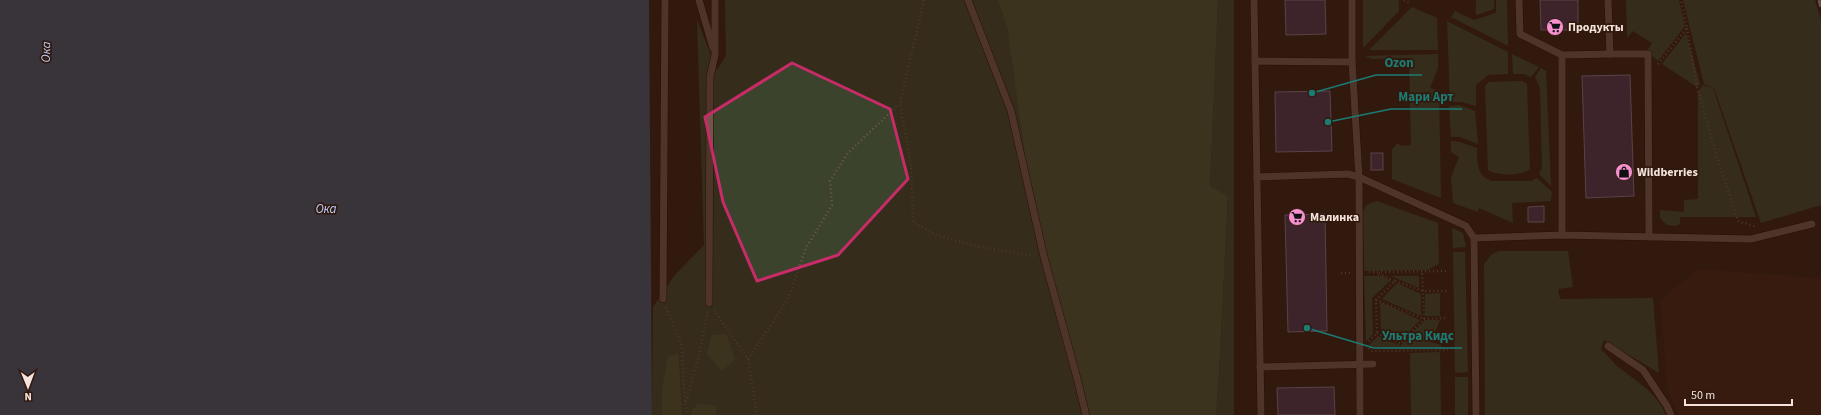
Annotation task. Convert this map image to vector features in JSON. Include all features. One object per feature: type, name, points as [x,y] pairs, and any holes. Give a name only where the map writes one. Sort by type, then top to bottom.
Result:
[{"type":"lane","points":[[663,299],[665,0]]},
{"type":"lane","points":[[699,0],[715,55]]},
{"type":"lane","points":[[710,303],[710,76],[715,55],[715,0]]},
{"type":"lane","points":[[968,0],[1011,111],[1044,258],[1086,415]]},
{"type":"lane","points":[[1254,0],[1261,415]]},
{"type":"lane","points":[[1352,0],[1352,62],[1358,177],[1360,415]]},
{"type":"lane","points":[[1519,0],[1520,34],[1562,55],[1648,54],[1649,237]]},
{"type":"lane","points":[[1608,0],[1610,54]]},
{"type":"lane","points":[[1562,55],[1562,235]]},
{"type":"lane","points":[[1255,61],[1352,62]]},
{"type":"lane","points":[[1257,177],[1348,174],[1358,177],[1466,226],[1474,238],[1476,415]]},
{"type":"lane","points":[[1474,238],[1562,235],[1751,239],[1812,224]]},
{"type":"lane","points":[[1608,346],[1643,370],[1667,406],[1671,415]]},
{"type":"lane","points":[[1260,367],[1373,364]]},
{"type":"path","points":[[924,0],[900,104],[911,165],[913,222],[936,235],[975,246],[1044,258]]},
{"type":"path","points":[[1404,0],[1410,3]]},
{"type":"path","points":[[1681,0],[1688,28],[1697,87],[1716,157],[1738,221],[1758,227]]},
{"type":"path","points":[[1648,77],[1688,28]]},
{"type":"path","points":[[748,358],[788,299],[806,248],[832,205],[830,181],[848,153],[900,104]]},
{"type":"path","points":[[1377,334],[1400,344],[1424,319],[1422,271]]},
{"type":"path","points":[[1362,272],[1447,271]]},
{"type":"path","points":[[1376,272],[1395,281],[1423,291],[1447,291]]},
{"type":"path","points":[[1341,273],[1355,273]]},
{"type":"path","points":[[1395,281],[1376,300],[1377,334],[1366,345],[1371,350],[1448,350]]},
{"type":"path","points":[[663,299],[682,346],[685,404],[689,415]]},
{"type":"path","points":[[1376,300],[1424,319],[1447,318]]},
{"type":"path","points":[[685,404],[700,352],[710,303]]},
{"type":"path","points":[[710,303],[748,358],[757,415]]},
{"type":"highlighted area","points":[[792,63],[890,109],[908,179],[838,255],[757,281],[723,202],[705,117]]},
{"type":"shaded area","points":[[1698,269],[1821,278],[1821,415],[1678,415],[1668,392],[1660,300]]},
{"type":"green space","points":[[725,0],[998,0],[1008,31],[1089,415],[716,415],[716,406],[690,413],[691,415],[682,415],[679,354],[662,390],[662,415],[652,415],[653,307],[674,276],[704,245],[697,20],[717,70],[726,56]]},
{"type":"green space","points":[[998,0],[1218,0],[1210,186],[1228,196],[1216,415],[1089,415],[1030,192],[1008,31]]},
{"type":"green space","points":[[1218,0],[1234,0],[1234,415],[1216,415],[1228,196],[1210,186]]},
{"type":"green space","points":[[1363,0],[1397,0],[1399,1],[1399,11],[1363,48]]},
{"type":"green space","points":[[1476,0],[1494,0],[1494,9],[1476,15]]},
{"type":"green space","points":[[1496,0],[1507,0],[1508,46],[1451,17],[1455,11],[1474,20],[1496,13]]},
{"type":"green space","points":[[1626,0],[1679,0],[1685,26],[1658,61],[1647,51],[1652,43],[1633,31],[1627,38]]},
{"type":"green space","points":[[1683,0],[1815,0],[1821,20],[1821,205],[1761,223],[1714,88],[1704,84]]},
{"type":"green space","points":[[1412,7],[1437,18],[1438,50],[1369,50]]},
{"type":"green space","points":[[1447,21],[1508,52],[1508,74],[1488,75],[1476,85],[1476,106],[1461,102],[1450,102]]},
{"type":"green space","points":[[1686,33],[1700,84],[1697,87],[1662,64]]},
{"type":"green space","points":[[1438,54],[1438,68],[1430,88],[1439,91],[1441,198],[1392,179],[1392,149],[1398,143],[1401,146],[1411,145],[1409,58],[1372,59],[1365,56]]},
{"type":"green space","points":[[1512,54],[1539,67],[1531,77],[1524,74],[1513,74]]},
{"type":"green space","points":[[1541,68],[1546,71],[1551,186],[1539,174],[1542,168],[1540,88],[1535,77]]},
{"type":"green space","points":[[1522,81],[1527,84],[1530,169],[1515,174],[1492,172],[1488,170],[1485,86],[1489,82]]},
{"type":"green space","points":[[1703,85],[1713,88],[1756,217],[1680,217],[1680,224],[1675,226],[1667,225],[1660,218],[1660,210],[1684,212],[1684,200],[1698,199],[1698,92]]},
{"type":"green space","points":[[1459,105],[1475,111],[1478,144],[1460,137],[1451,137],[1449,106]]},
{"type":"green space","points":[[1451,141],[1460,142],[1477,148],[1479,168],[1483,176],[1487,179],[1492,181],[1531,181],[1537,178],[1552,192],[1551,201],[1512,203],[1513,223],[1479,208],[1478,212],[1453,203],[1451,177],[1459,157],[1451,152]]},
{"type":"green space","points":[[1377,201],[1438,223],[1439,264],[1427,270],[1364,271],[1363,212],[1368,204]]},
{"type":"green space","points":[[1452,228],[1463,233],[1466,247],[1453,248]]},
{"type":"green space","points":[[1498,251],[1568,251],[1573,287],[1558,289],[1560,299],[1653,298],[1659,373],[1604,340],[1601,349],[1616,365],[1657,399],[1666,415],[1485,415],[1484,264],[1491,255]]},
{"type":"green space","points":[[1453,252],[1465,252],[1468,372],[1455,373]]},
{"type":"green space","points":[[1364,276],[1382,276],[1391,280],[1372,298],[1373,334],[1366,341]]},
{"type":"green space","points":[[1391,276],[1419,276],[1419,288]]},
{"type":"green space","points":[[1397,283],[1421,294],[1421,316],[1382,299]]},
{"type":"green space","points":[[1440,293],[1440,316],[1425,316],[1425,294]]},
{"type":"green space","points":[[1380,302],[1420,320],[1399,342],[1381,334]]},
{"type":"green space","points":[[1425,320],[1440,320],[1431,342],[1441,345],[1441,348],[1374,347],[1369,345],[1378,336],[1400,346]]},
{"type":"green space","points":[[726,334],[735,359],[722,371],[707,354],[712,335]]},
{"type":"green space","points":[[1440,352],[1441,415],[1411,415],[1410,353]]},
{"type":"green space","points":[[679,354],[682,415],[662,415],[662,390],[668,356]]},
{"type":"green space","points":[[1455,377],[1468,377],[1468,415],[1455,415]]},
{"type":"green space","points":[[698,403],[716,406],[716,415],[691,415],[690,413]]},
{"type":"water","name":"Ока","points":[[0,0],[649,0],[652,415],[0,415]]},
{"type":"building","points":[[1285,0],[1325,0],[1326,34],[1286,35]]},
{"type":"building","points":[[1540,0],[1578,0],[1578,30],[1541,30]]},
{"type":"building","points":[[1630,75],[1634,196],[1586,198],[1582,76]]},
{"type":"building","points":[[1330,91],[1332,151],[1276,152],[1275,92]]},
{"type":"building","points":[[1371,153],[1383,153],[1383,170],[1371,170]]},
{"type":"building","points":[[1544,206],[1544,222],[1528,222],[1528,207]]},
{"type":"building","points":[[1325,214],[1327,331],[1288,332],[1285,215]]},
{"type":"building","points":[[1334,387],[1335,415],[1278,415],[1277,388]]},
{"type":"railway","points":[[1819,0],[1821,7]]},
{"type":"place","name":"Продукты","points":[[1555,27]]},
{"type":"place","name":"Ozon","points":[[1312,93]]},
{"type":"place","name":"Мари Арт","points":[[1328,122]]},
{"type":"place","name":"Wildberries","points":[[1624,172]]},
{"type":"place","name":"Малинка","points":[[1297,217]]},
{"type":"place","name":"Ультра Кидс","points":[[1307,328]]}]
